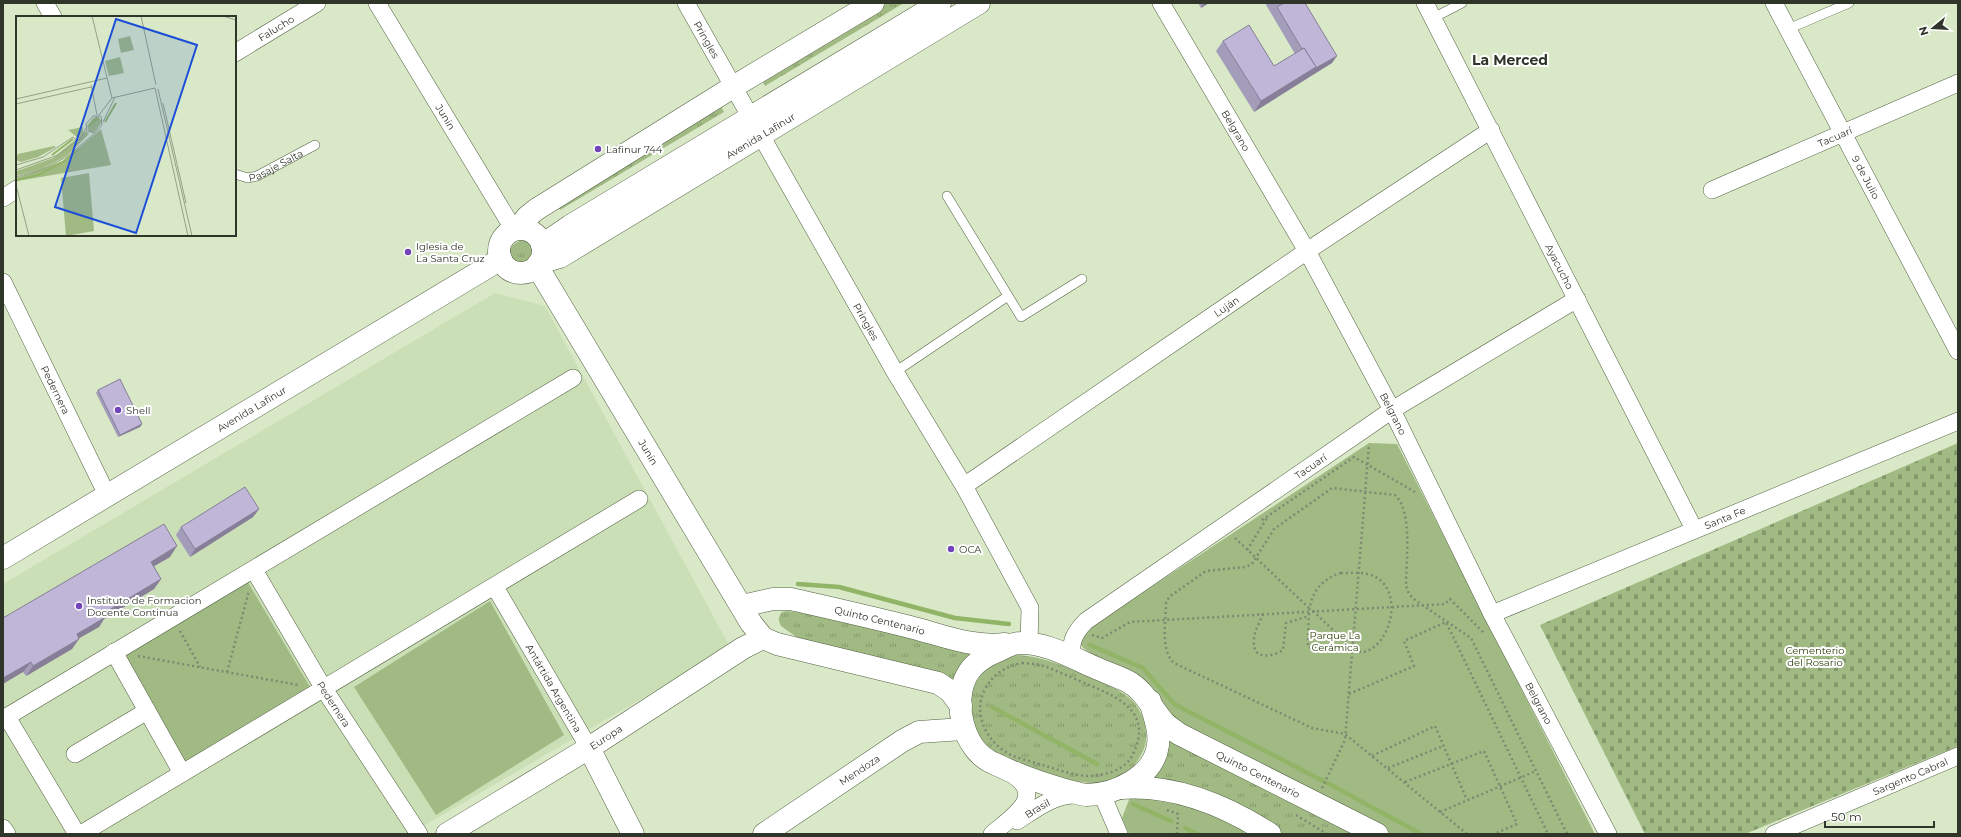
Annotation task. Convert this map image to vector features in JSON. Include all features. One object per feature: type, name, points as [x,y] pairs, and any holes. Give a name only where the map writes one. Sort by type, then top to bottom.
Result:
[{"type":"main road","name":"Avenida Lafinur","points":[[873,3],[746,112],[560,258],[548,262],[531,244],[527,217],[537,209],[746,112],[979,3]]},
{"type":"main road","name":"Avenida Lafinur","points":[[746,112],[915,3]]},
{"type":"main road","name":"Avenida Lafinur","points":[[746,112],[940,3]]},
{"type":"main road","points":[[505,235],[531,244],[526,272],[514,272],[504,265],[500,259],[500,244],[505,235]]},
{"type":"main road","name":"Junín","points":[[531,244],[742,606],[763,638]]},
{"type":"main road","name":"Avenida Lafinur","points":[[3,558],[108,497],[500,259]]},
{"type":"main road","name":"Quinto Centenario","points":[[742,606],[773,599],[791,599],[911,627],[973,644],[991,646],[1024,643]]},
{"type":"main road","points":[[763,638],[777,644],[938,683],[950,691],[961,706]]},
{"type":"main road","name":"Europa","points":[[451,833],[589,748],[743,648],[763,638]]},
{"type":"main road","points":[[1102,792],[1136,780],[1146,770],[1154,758],[1158,745],[1158,724],[1150,701],[1140,690],[1127,681],[1072,657],[1047,647],[1024,643],[985,656],[975,664],[967,674],[961,689],[962,728],[972,746],[989,761],[1026,778],[1102,792],[1140,786],[1190,795],[1228,811],[1268,833]]},
{"type":"main road","name":"Quinto Centenario","points":[[1150,701],[1164,722],[1179,734],[1377,834]]},
{"type":"main road","name":"Mendoza","points":[[764,834],[902,741],[919,732],[962,728]]},
{"type":"main road","name":"Antártida Argentina","points":[[589,748],[633,834]]},
{"type":"street","points":[[45,3],[52,16]]},
{"type":"street","name":"Falucho","points":[[236,53],[317,3]]},
{"type":"street","name":"Junín","points":[[377,3],[531,244]]},
{"type":"street","name":"Pringles","points":[[686,3],[746,112],[895,372],[964,486],[1030,608],[1024,643]]},
{"type":"street","name":"Belgrano","points":[[1161,3],[1307,251],[1392,410],[1486,618],[1608,834]]},
{"type":"street","name":"9 de Julio","points":[[1774,3],[1844,132],[1958,351]]},
{"type":"street","name":"Ayacucho","points":[[1429,10],[1694,529]]},
{"type":"street","name":"Tacuarí","points":[[1712,190],[1958,83]]},
{"type":"street","name":"Luján","points":[[964,486],[1307,251],[1491,130]]},
{"type":"street","points":[[3,198],[16,190]]},
{"type":"street","name":"Pedernera","points":[[3,282],[108,497]]},
{"type":"street","name":"Tacuarí","points":[[1072,657],[1071,644],[1076,631],[1086,621],[1392,410],[1576,299]]},
{"type":"street","points":[[76,834],[5,718],[573,378]]},
{"type":"street","name":"Santa Fe","points":[[1486,618],[1694,529],[1958,421]]},
{"type":"street","points":[[81,834],[640,500]]},
{"type":"street","name":"Pedernera","points":[[254,570],[324,689],[420,834]]},
{"type":"street","name":"Antártida Argentina","points":[[495,587],[589,748]]},
{"type":"street","points":[[114,652],[182,773]]},
{"type":"street","points":[[75,754],[147,711]]},
{"type":"street","name":"Sargento Cabral","points":[[1774,834],[1958,756]]},
{"type":"street","name":"Brasil","points":[[989,761],[1018,780],[1024,788],[1026,795],[1026,802],[1021,810],[992,834]]},
{"type":"street","points":[[1102,792],[1119,834]]},
{"type":"street","name":"Brasil","points":[[992,834],[1013,823],[1051,799],[1067,795],[1102,792]]},
{"type":"street","points":[[3,828],[7,834]]},
{"type":"lane","points":[[1429,10],[1462,3]]},
{"type":"lane","points":[[1788,29],[1850,3]]},
{"type":"lane","name":"Pasaje Salta","points":[[236,174],[248,178],[257,176],[315,144]]},
{"type":"lane","points":[[947,196],[1021,317],[1082,279]]},
{"type":"lane","points":[[895,372],[1008,296]]},
{"type":"path","points":[[1322,788],[1345,740],[1370,426]]},
{"type":"path","points":[[1257,524],[1354,457],[1418,494]]},
{"type":"path","points":[[1467,834],[1345,734],[1312,728],[1174,663],[1169,658],[1166,650],[1166,603],[1169,597],[1206,571],[1246,567],[1252,564],[1274,529],[1332,488],[1395,495],[1399,499],[1406,515],[1406,586],[1409,594],[1422,605],[1471,638],[1567,834]]},
{"type":"path","points":[[1247,550],[1268,516]]},
{"type":"path","points":[[1229,542],[1240,535]]},
{"type":"path","points":[[1235,538],[1352,650]]},
{"type":"path","points":[[227,672],[254,570]]},
{"type":"path","points":[[1341,573],[1358,573],[1370,575],[1380,579],[1390,596],[1387,632],[1381,642],[1370,650],[1364,652],[1308,647],[1311,600],[1318,586],[1330,576],[1341,573]]},
{"type":"path","points":[[1097,630],[1090,634],[1102,638],[1130,622],[1166,621],[1311,610],[1445,604],[1450,599],[1487,635],[1486,618]]},
{"type":"path","points":[[1263,614],[1253,642],[1255,650],[1261,655],[1268,657],[1283,650],[1286,624],[1309,616]]},
{"type":"path","points":[[173,618],[200,667]]},
{"type":"path","points":[[1348,694],[1414,666],[1404,641],[1446,622]]},
{"type":"path","points":[[1446,622],[1548,834]]},
{"type":"path","points":[[114,652],[324,689]]},
{"type":"path","points":[[1022,663],[1036,664],[1116,696],[1126,704],[1134,714],[1140,735],[1133,756],[1127,764],[1118,770],[1102,775],[1085,776],[1073,774],[1011,754],[996,743],[986,731],[981,719],[979,706],[982,694],[988,682],[999,671],[1010,665],[1022,663]]},
{"type":"path","points":[[1372,756],[1435,726],[1467,800]]},
{"type":"path","points":[[1388,768],[1443,746]]},
{"type":"path","points":[[1404,782],[1484,751],[1517,824],[1494,834]]},
{"type":"path","points":[[1440,812],[1536,771]]},
{"type":"path","points":[[1164,809],[1178,814],[1177,834]]},
{"type":"shaded area","points":[[495,293],[545,306],[730,647],[410,834],[3,834],[3,584]]},
{"type":"green space","points":[[887,3],[904,3],[765,86],[761,79]]},
{"type":"green space","points":[[720,105],[724,112],[560,210],[556,203]]},
{"type":"green space","points":[[524,240],[532,243],[535,251],[534,256],[528,261],[521,263],[510,261],[509,253],[511,247]]},
{"type":"green space","name":"Parque La Cerámica","points":[[1369,443],[1397,444],[1595,834],[1392,834],[1185,729],[1165,708],[1143,680],[1129,671],[1088,652],[1079,642],[1083,632]]},
{"type":"green space","name":"Cementerio del Rosario","points":[[1958,443],[1958,746],[1745,834],[1645,834],[1540,625]]},
{"type":"green space","points":[[246,579],[310,687],[184,764],[122,653]]},
{"type":"green space","points":[[490,601],[564,735],[436,815],[354,687]]},
{"type":"green space","points":[[787,611],[822,615],[974,652],[953,680],[809,646],[781,626],[779,617],[782,612]]},
{"type":"green space","points":[[1016,655],[1047,660],[1067,668],[1117,689],[1133,702],[1138,708],[1144,722],[1146,737],[1140,757],[1128,772],[1105,782],[1094,783],[1079,781],[1042,772],[1024,765],[1007,758],[984,743],[975,729],[971,711],[972,694],[975,685],[986,669],[1005,658]]},
{"type":"green space","points":[[1168,738],[1362,834],[1283,834],[1246,812],[1154,778],[1163,761]]},
{"type":"green space","points":[[1130,797],[1174,798],[1239,823],[1245,834],[1129,834],[1122,818]]},
{"type":"building","points":[[1284,3],[1305,3],[1337,56],[1314,69],[1316,67],[1304,48],[1302,49],[1277,7]]},
{"type":"building","points":[[1249,25],[1274,66],[1304,48],[1316,67],[1261,101],[1223,41]]},
{"type":"building","name":"Shell","points":[[120,379],[142,424],[120,435],[98,390]]},
{"type":"building","points":[[245,487],[259,509],[195,549],[181,527]]},
{"type":"building","name":"Instituto de Formacion Docente Continua","points":[[164,524],[177,546],[151,562],[161,579],[104,613],[106,617],[77,634],[79,639],[33,666],[31,662],[3,678],[3,618]]},
{"type":"waterway","points":[[798,584],[839,587],[955,618],[1009,624]]},
{"type":"waterway","points":[[1090,645],[1143,668],[1174,704],[1333,786],[1421,834]]},
{"type":"waterway","points":[[992,707],[1097,764]]},
{"type":"waterway","points":[[1133,804],[1171,821]]},
{"type":"waterway","points":[[1185,828],[1197,834]]},
{"type":"place","name":"Lafinur 744","points":[[598,149]]},
{"type":"place","name":"Iglesia de La Santa Cruz","points":[[408,252]]},
{"type":"place","name":"Shell","points":[[118,410]]},
{"type":"place","name":"OCA","points":[[951,549]]},
{"type":"place","name":"Instituto de Formacion Docente Continua","points":[[79,606]]},
{"type":"district","name":"La Merced","points":[[1510,60]]}]
